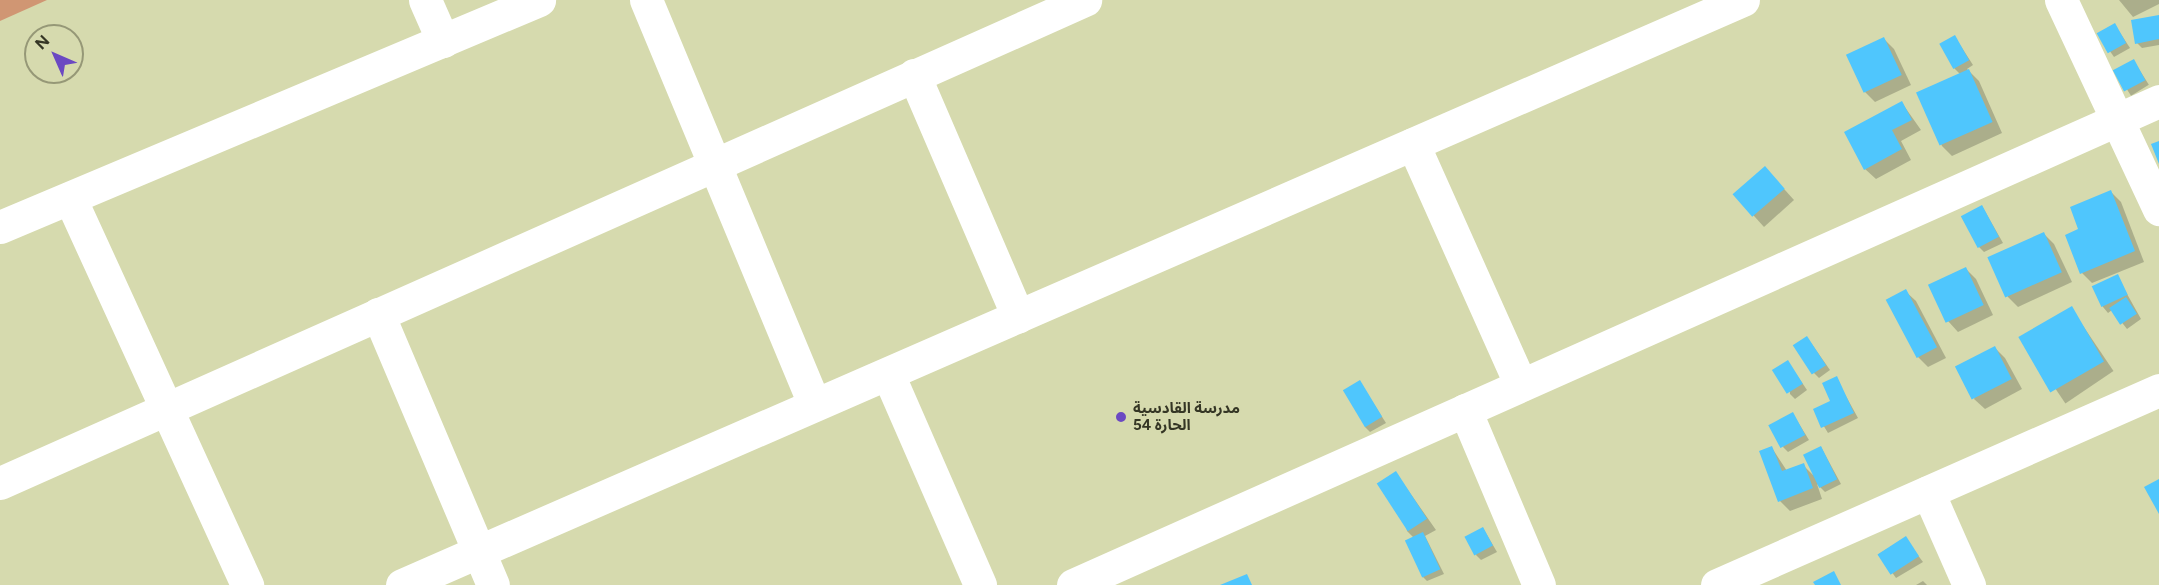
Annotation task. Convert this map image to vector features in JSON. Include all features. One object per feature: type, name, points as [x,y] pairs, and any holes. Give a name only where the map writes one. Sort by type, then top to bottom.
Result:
[{"type":"street","points":[[425,0],[443,42]]},
{"type":"street","points":[[0,227],[539,0]]},
{"type":"street","points":[[646,0],[814,404]]},
{"type":"street","points":[[0,483],[712,163],[914,75],[1029,11],[1085,0]]},
{"type":"street","points":[[402,585],[1743,0]]},
{"type":"street","points":[[2061,0],[2159,209]]},
{"type":"street","points":[[914,75],[1018,317]]},
{"type":"street","points":[[1073,585],[2159,100]]},
{"type":"street","points":[[1413,144],[1521,385]]},
{"type":"street","points":[[70,198],[247,585]]},
{"type":"street","points":[[378,314],[493,585]]},
{"type":"street","points":[[888,374],[980,585]]},
{"type":"street","points":[[1717,585],[2159,390]]},
{"type":"street","points":[[1465,410],[1539,585]]},
{"type":"street","points":[[1928,492],[1969,585]]},
{"type":"shaded area","points":[[0,0],[47,0],[0,21]]},
{"type":"building","points":[[2159,15],[2159,39],[2135,44],[2131,20]]},
{"type":"building","points":[[2115,23],[2126,43],[2108,53],[2097,33]]},
{"type":"building","points":[[1955,35],[1969,60],[1953,69],[1939,44]]},
{"type":"building","points":[[1884,37],[1902,75],[1864,93],[1846,55]]},
{"type":"building","points":[[2134,59],[2145,80],[2124,91],[2113,70]]},
{"type":"building","points":[[1969,69],[1993,122],[1940,146],[1916,93]]},
{"type":"building","points":[[1902,101],[1912,120],[1892,130],[1902,149],[1864,170],[1844,132]]},
{"type":"building","points":[[2159,141],[2159,164],[2151,144]]},
{"type":"building","points":[[1765,166],[1785,189],[1752,217],[1733,194]]},
{"type":"building","points":[[2111,190],[2135,251],[2080,274],[2065,235],[2078,229],[2070,207]]},
{"type":"building","points":[[1982,205],[1999,237],[1978,248],[1961,216]]},
{"type":"building","points":[[2044,232],[2062,272],[2005,297],[1987,257]]},
{"type":"building","points":[[1966,267],[1984,305],[1946,323],[1928,285]]},
{"type":"building","points":[[2118,274],[2128,295],[2101,307],[2092,286]]},
{"type":"building","points":[[1906,289],[1937,347],[1917,358],[1886,300]]},
{"type":"building","points":[[2126,297],[2137,314],[2120,325],[2109,308]]},
{"type":"building","points":[[2072,306],[2104,361],[2050,392],[2018,337]]},
{"type":"building","points":[[1807,336],[1826,365],[1812,375],[1793,345]]},
{"type":"building","points":[[1995,346],[2012,379],[1972,399],[1955,366]]},
{"type":"building","points":[[1788,360],[1803,384],[1787,394],[1772,370]]},
{"type":"building","points":[[1837,376],[1854,413],[1821,428],[1813,409],[1830,401],[1822,383]]},
{"type":"building","points":[[1360,380],[1382,417],[1365,427],[1343,390]]},
{"type":"building","points":[[1793,412],[1805,435],[1780,448],[1768,425]]},
{"type":"building","points":[[1772,446],[1782,471],[1804,463],[1813,488],[1778,502],[1759,451]]},
{"type":"building","points":[[1821,446],[1837,479],[1819,488],[1803,455]]},
{"type":"building","points":[[1396,471],[1427,519],[1408,531],[1377,484]]},
{"type":"building","points":[[2159,479],[2159,514],[2144,487]]},
{"type":"building","points":[[1483,527],[1493,546],[1474,555],[1464,537]]},
{"type":"building","points":[[1423,532],[1440,569],[1422,578],[1405,540]]},
{"type":"building","points":[[1906,536],[1919,556],[1891,575],[1877,555]]},
{"type":"building","points":[[1834,571],[1841,585],[1815,585],[1813,582]]},
{"type":"building","points":[[1247,574],[1252,585],[1220,585]]},
{"type":"place","name":"مدرسة القادسية الحارة 54","points":[[1121,417]]}]
